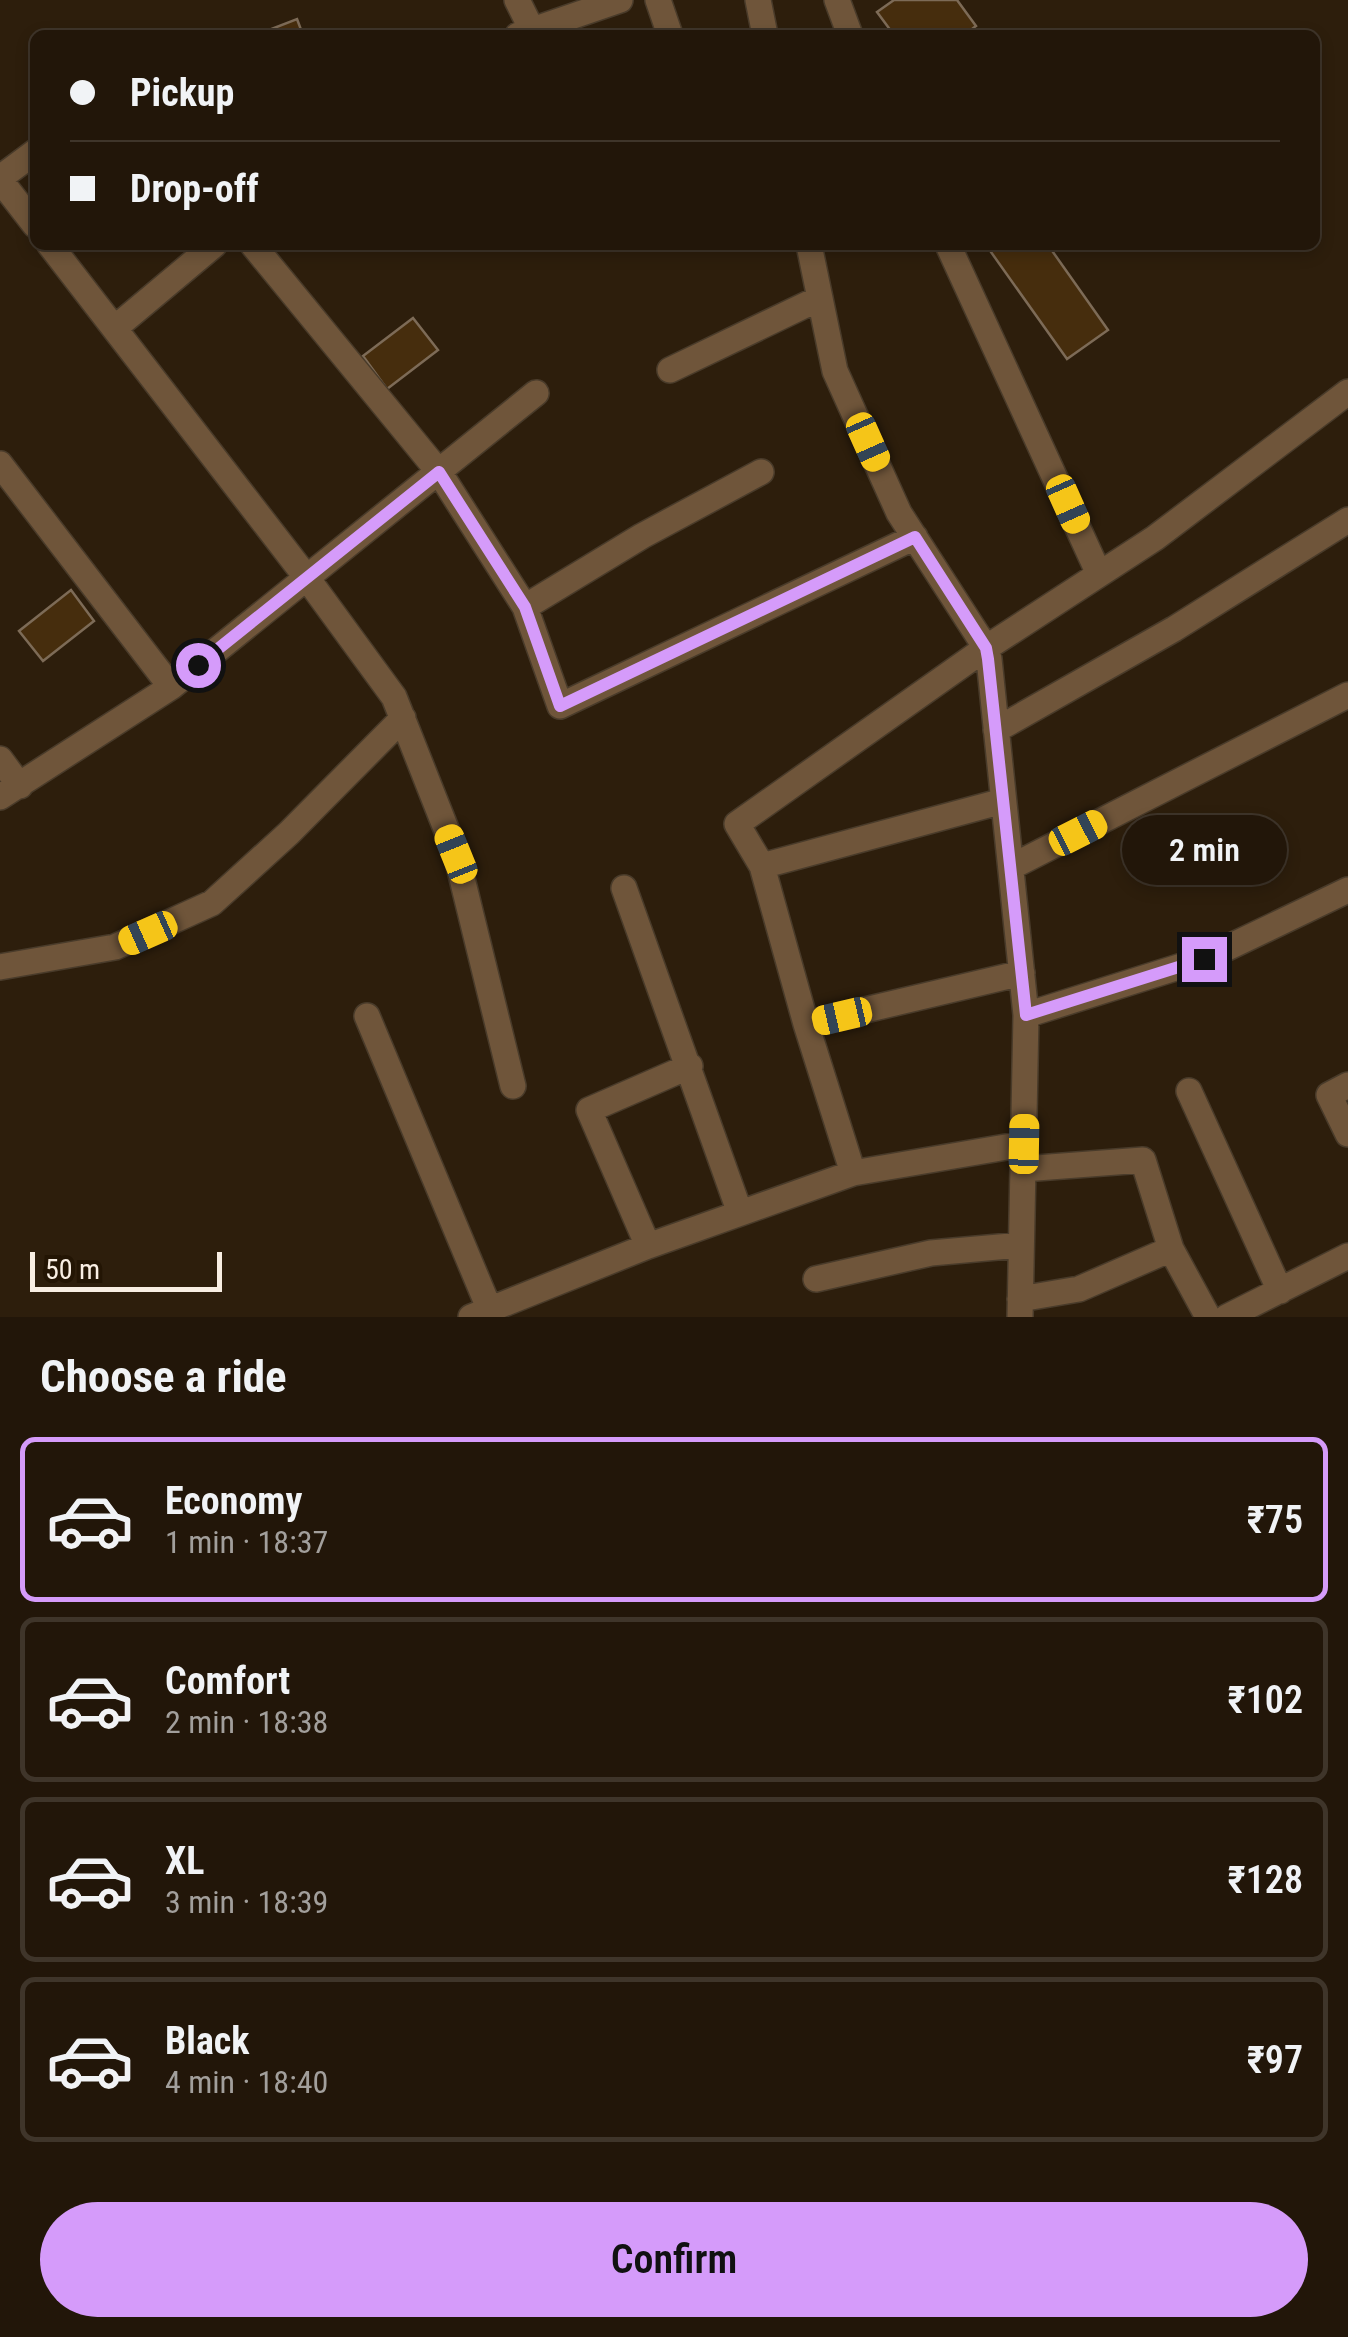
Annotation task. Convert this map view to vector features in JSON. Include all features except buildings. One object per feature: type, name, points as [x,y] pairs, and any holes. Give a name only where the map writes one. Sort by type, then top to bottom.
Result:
[{"type":"street","points":[[517,0],[524,30]]},
{"type":"street","points":[[534,30],[620,0]]},
{"type":"street","points":[[658,0],[668,30]]},
{"type":"street","points":[[758,0],[765,30]]},
{"type":"street","points":[[837,0],[848,30]]},
{"type":"street","points":[[30,156],[0,179],[30,218]]},
{"type":"street","points":[[54,250],[394,696],[456,854],[514,1086]]},
{"type":"street","points":[[115,328],[208,250]]},
{"type":"street","points":[[262,250],[439,472],[525,607],[560,706],[915,537]]},
{"type":"street","points":[[811,250],[836,371],[900,513],[986,648],[1026,1015],[1020,1308],[1079,1289],[1171,1248]]},
{"type":"street","points":[[950,250],[1100,574]]},
{"type":"street","points":[[670,370],[820,298]]},
{"type":"street","points":[[853,1173],[762,866],[738,824],[986,648],[1155,538],[1348,392]]},
{"type":"street","points":[[0,759],[10,792],[172,687],[536,393]]},
{"type":"street","points":[[0,466],[172,687]]},
{"type":"street","points":[[525,607],[642,536],[760,472]]},
{"type":"street","points":[[996,730],[1174,629],[1348,520]]},
{"type":"street","points":[[1011,867],[1348,696]]},
{"type":"street","points":[[0,967],[116,947],[212,903],[402,718]]},
{"type":"street","points":[[762,866],[1003,801]]},
{"type":"street","points":[[624,888],[740,1213]]},
{"type":"street","points":[[1026,1015],[1204,959],[1348,890]]},
{"type":"street","points":[[806,1024],[1022,973]]},
{"type":"street","points":[[367,1016],[480,1313],[648,1246],[853,1173],[1024,1157],[1143,1160],[1171,1248],[1208,1317]]},
{"type":"street","points":[[648,1246],[589,1110],[690,1066]]},
{"type":"street","points":[[1348,1084],[1328,1095],[1348,1134]]},
{"type":"street","points":[[1189,1091],[1280,1290]]},
{"type":"street","points":[[816,1279],[931,1252],[1021,1245]]},
{"type":"street","points":[[1227,1317],[1348,1256]]},
{"type":"route","points":[[198,665],[439,472],[525,607],[560,706],[915,537],[986,648],[1026,1015],[1204,959]]}]
